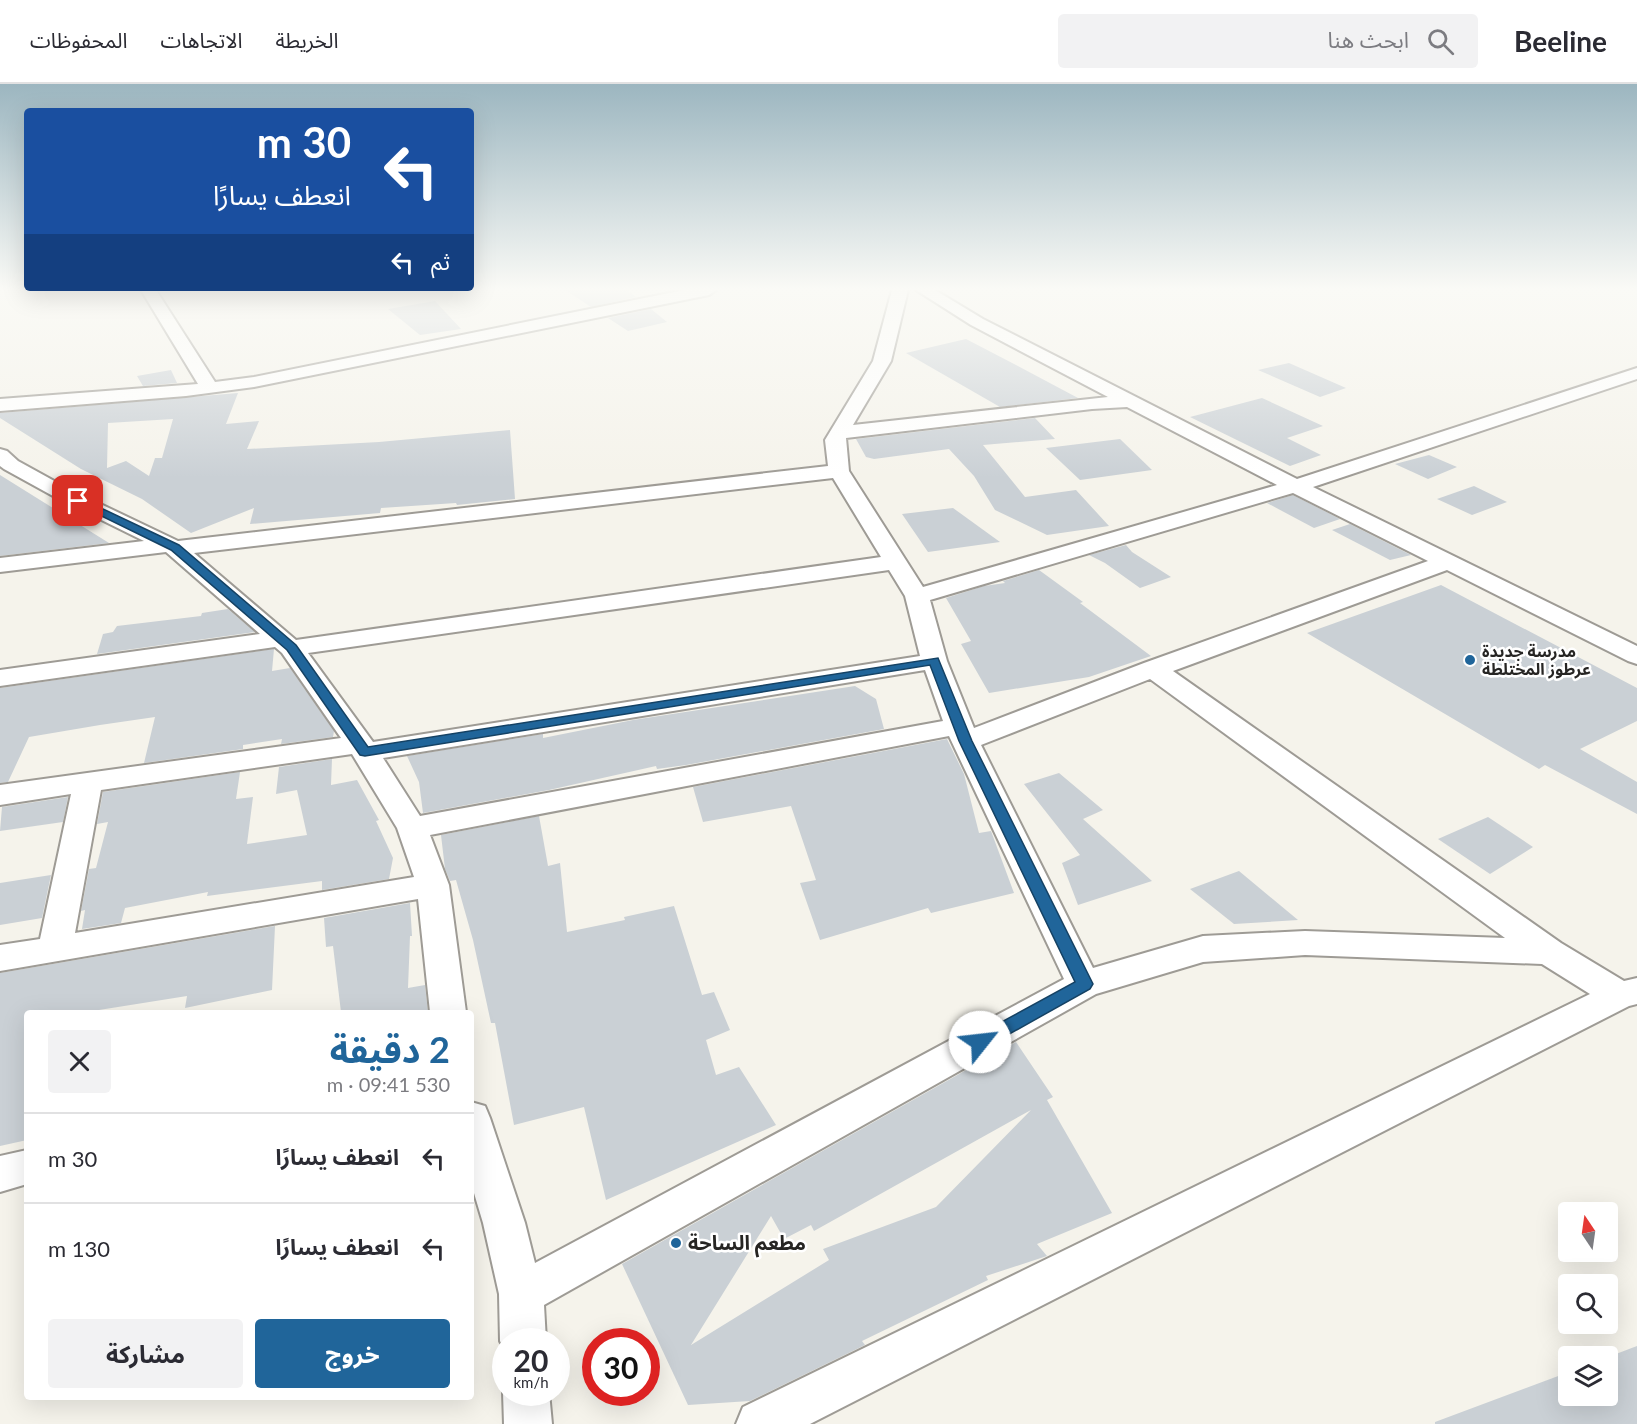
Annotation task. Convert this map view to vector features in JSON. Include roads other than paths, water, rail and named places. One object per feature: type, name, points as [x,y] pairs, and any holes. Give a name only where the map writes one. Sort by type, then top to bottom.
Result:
[{"type":"street","points":[[188,353],[210,388]]},
{"type":"street","points":[[0,405],[210,388],[399,353]]},
{"type":"street","points":[[884,353],[882,361],[835,440],[839,471],[917,596],[934,661],[962,734],[1084,984]]},
{"type":"street","points":[[1037,353],[1295,486],[1637,656]]},
{"type":"street","points":[[917,596],[1295,486],[1637,373]]},
{"type":"street","points":[[1092,403],[1105,387]]},
{"type":"street","points":[[838,433],[1092,403],[1134,401]]},
{"type":"street","points":[[0,455],[11,465],[60,492],[172,546],[285,643],[362,748],[412,828],[433,885],[448,1010]]},
{"type":"street","points":[[0,565],[839,471]]},
{"type":"street","points":[[412,828],[962,734],[1153,669],[1448,561]]},
{"type":"street","points":[[0,678],[285,643],[896,562]]},
{"type":"street","points":[[0,795],[362,748],[934,661]]},
{"type":"street","points":[[1153,669],[1549,952],[1628,993]]},
{"type":"street","points":[[54,949],[88,782]]},
{"type":"street","points":[[0,958],[433,885]]},
{"type":"street","points":[[521,1294],[1084,984],[1203,949],[1305,943],[1549,952]]},
{"type":"street","points":[[760,1424],[1628,993]]},
{"type":"street","points":[[474,1128],[504,1223],[521,1294],[522,1328]]},
{"type":"street","points":[[0,1174],[24,1168]]},
{"type":"street","points":[[527,1406],[528,1424]]},
{"type":"place","name":"مدرسة جديدة عرطوز المختلطة","points":[[1470,660]]},
{"type":"place","name":"مطعم الساحة","points":[[676,1243]]}]
